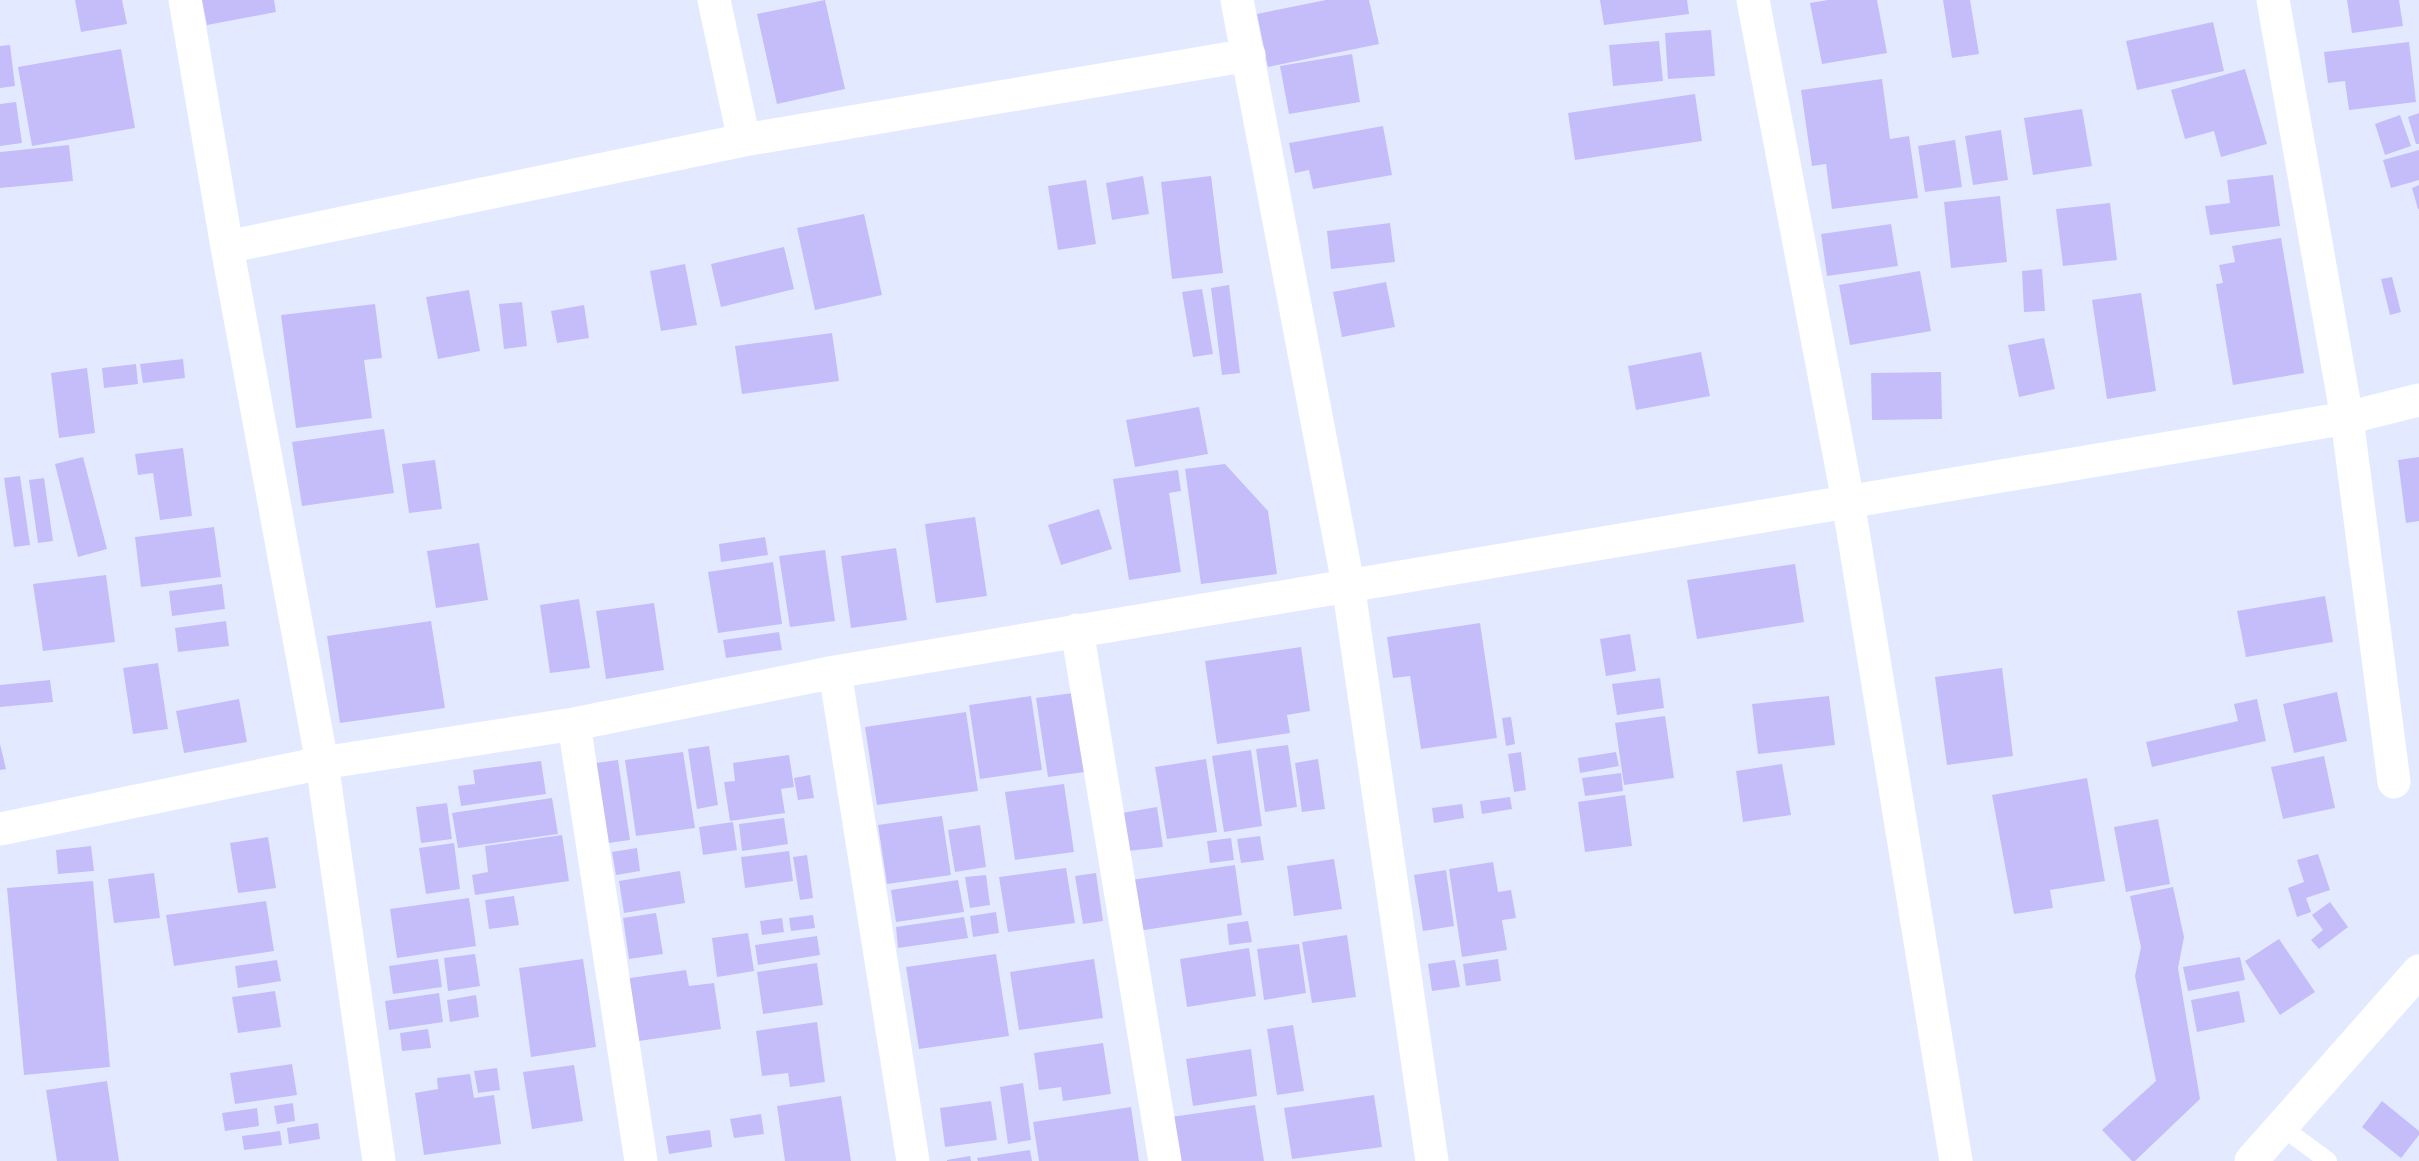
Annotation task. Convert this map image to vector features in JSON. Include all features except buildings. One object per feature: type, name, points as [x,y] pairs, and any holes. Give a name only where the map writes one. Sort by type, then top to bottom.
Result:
[{"type":"street","points":[[185,0],[226,247],[322,763],[379,1161]]},
{"type":"street","points":[[714,0],[744,140]]},
{"type":"street","points":[[1237,0],[1348,585],[1432,1161]]},
{"type":"street","points":[[1753,0],[1848,501],[1956,1161]]},
{"type":"street","points":[[2272,0],[2347,417],[2394,782]]},
{"type":"street","points":[[226,247],[744,140],[1249,56]]},
{"type":"street","points":[[0,829],[322,763],[574,724],[835,672],[2347,417],[2419,400]]},
{"type":"street","points":[[1077,630],[1165,1161]]},
{"type":"street","points":[[835,672],[912,1161]]},
{"type":"street","points":[[574,724],[641,1161]]},
{"type":"street","points":[[2251,1161],[2419,971]]},
{"type":"lane","points":[[2282,1127],[2328,1161]]}]
